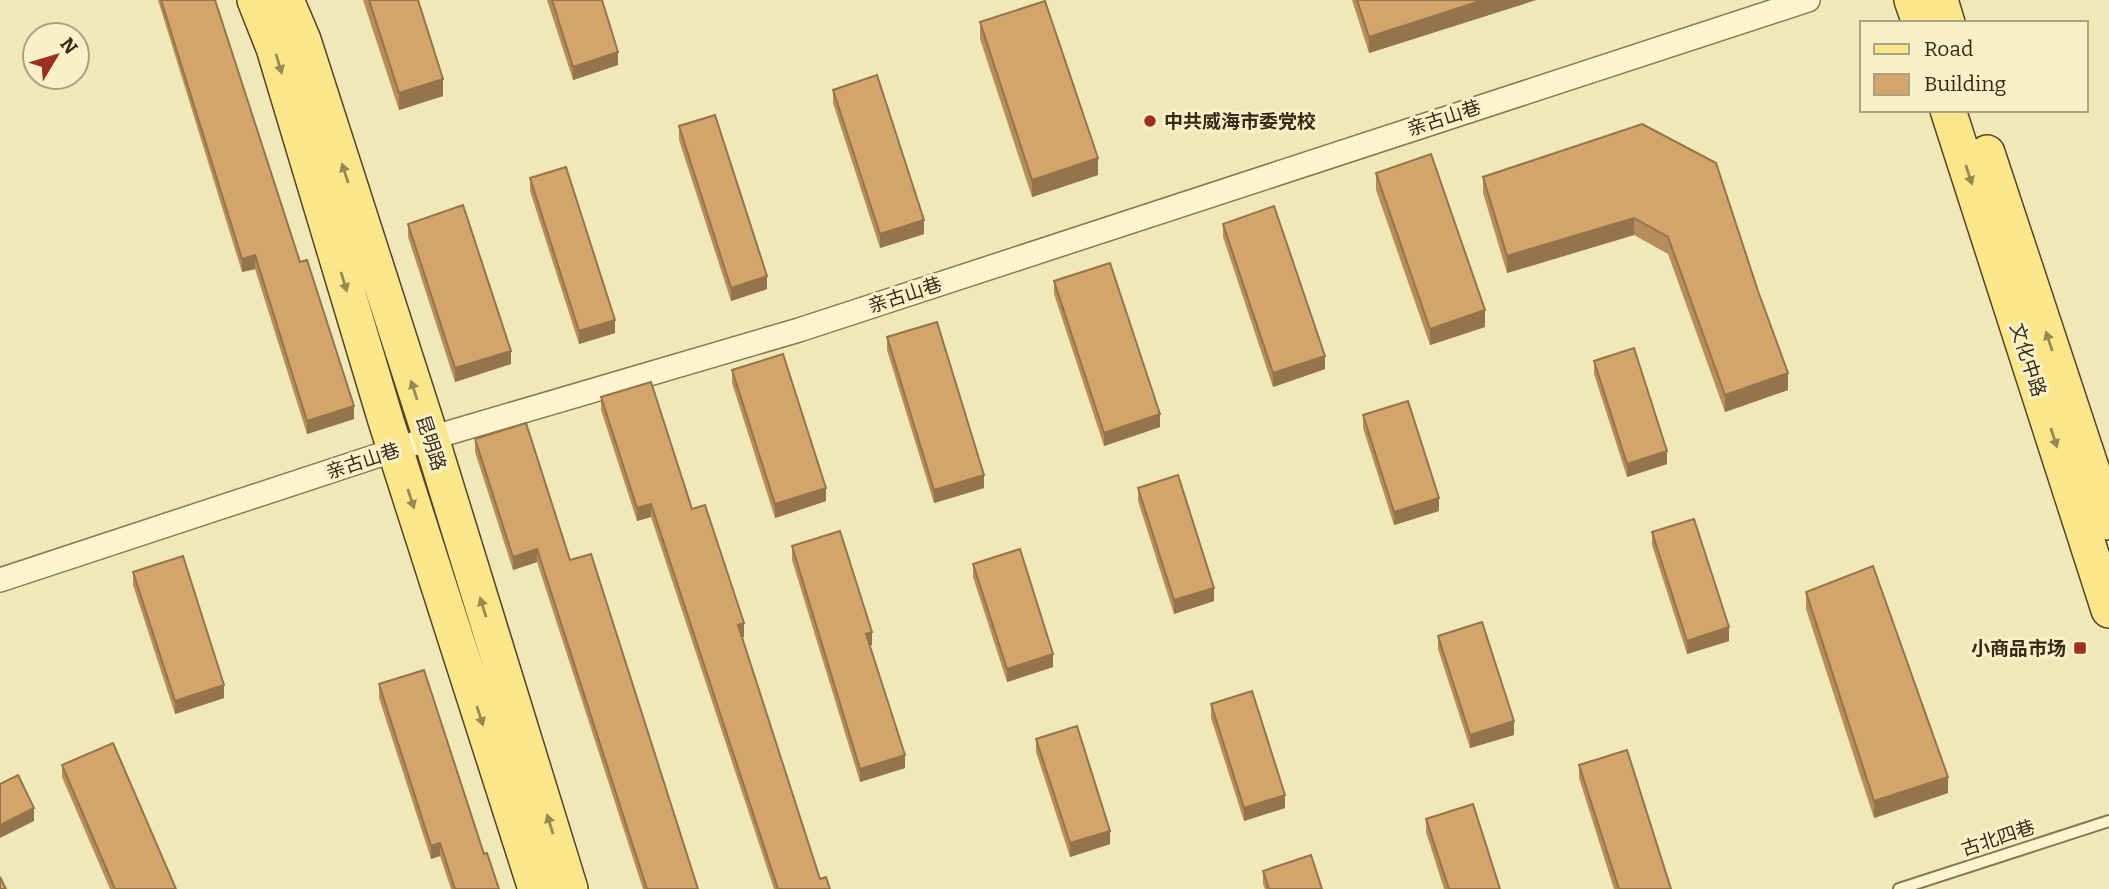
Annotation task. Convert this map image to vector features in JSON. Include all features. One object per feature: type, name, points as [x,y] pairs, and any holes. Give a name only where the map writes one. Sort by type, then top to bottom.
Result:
[{"type":"main road","name":"昆明路","points":[[255,0],[274,48],[396,451],[536,889]]},
{"type":"main road","name":"昆明路","points":[[286,0],[303,40],[570,889]]},
{"type":"main road","points":[[1912,0],[1919,21]]},
{"type":"main road","points":[[1940,0],[1946,21]]},
{"type":"main road","name":"文化中路","points":[[1949,112],[2109,610]]},
{"type":"main road","points":[[1974,112],[2109,522]]},
{"type":"street","name":"亲古山巷","points":[[0,580],[430,439],[799,330],[1808,0]]},
{"type":"lane","name":"古北四巷","points":[[1899,889],[2109,821]]},
{"type":"building","points":[[161,0],[215,0],[300,262],[307,260],[354,406],[307,421],[255,255],[242,259]]},
{"type":"building","points":[[369,0],[418,0],[443,79],[399,93]]},
{"type":"building","points":[[552,0],[602,0],[618,52],[573,67]]},
{"type":"building","points":[[1357,0],[1483,0],[1369,37]]},
{"type":"building","points":[[1045,1],[1098,158],[1032,180],[980,22]]},
{"type":"building","points":[[877,75],[924,220],[880,234],[833,90]]},
{"type":"building","points":[[715,115],[767,276],[731,288],[679,126]]},
{"type":"building","points":[[1642,124],[1716,163],[1788,373],[1725,395],[1668,237],[1634,218],[1507,256],[1483,177]]},
{"type":"building","points":[[1431,154],[1485,310],[1430,329],[1376,173]]},
{"type":"building","points":[[566,167],[615,320],[579,331],[530,178]]},
{"type":"building","points":[[463,205],[511,351],[455,368],[408,224]]},
{"type":"building","points":[[1274,206],[1325,356],[1273,373],[1223,224]]},
{"type":"building","points":[[1110,263],[1160,414],[1104,433],[1054,281]]},
{"type":"building","points":[[937,322],[984,475],[934,490],[887,337]]},
{"type":"building","points":[[1634,348],[1667,451],[1627,464],[1594,361]]},
{"type":"building","points":[[783,354],[826,488],[775,504],[732,370]]},
{"type":"building","points":[[651,382],[692,509],[705,505],[744,623],[738,625],[820,879],[826,877],[830,889],[778,889],[651,504],[637,508],[601,397]]},
{"type":"building","points":[[1408,401],[1439,498],[1394,512],[1363,415]]},
{"type":"building","points":[[526,423],[570,560],[591,554],[698,889],[647,889],[537,549],[513,557],[475,439]]},
{"type":"building","points":[[1178,475],[1214,588],[1174,600],[1138,488]]},
{"type":"building","points":[[1694,519],[1729,627],[1687,641],[1652,532]]},
{"type":"building","points":[[840,531],[872,632],[866,634],[905,755],[860,769],[792,546]]},
{"type":"building","points":[[1020,549],[1053,654],[1007,669],[973,564]]},
{"type":"building","points":[[183,556],[224,685],[175,701],[133,572]]},
{"type":"building","points":[[1873,566],[1948,777],[1874,801],[1806,592]]},
{"type":"building","points":[[1482,622],[1514,721],[1470,735],[1438,636]]},
{"type":"building","points":[[424,670],[484,854],[487,853],[499,889],[455,889],[440,843],[431,846],[379,684]]},
{"type":"building","points":[[1252,691],[1285,795],[1244,808],[1211,704]]},
{"type":"building","points":[[1077,726],[1110,831],[1070,843],[1036,739]]},
{"type":"building","points":[[113,743],[176,889],[115,889],[62,765]]},
{"type":"building","points":[[1627,750],[1671,889],[1619,889],[1579,765]]},
{"type":"building","points":[[18,775],[34,808],[0,825],[0,784]]},
{"type":"building","points":[[1473,804],[1500,889],[1449,889],[1426,819]]},
{"type":"building","points":[[1311,855],[1322,889],[1269,889],[1263,871]]},
{"type":"building","points":[[0,877],[6,889],[0,889]]},
{"type":"place","name":"中共威海市委党校","points":[[1150,121]]},
{"type":"place","name":"小商品市场","points":[[2080,648]]}]
